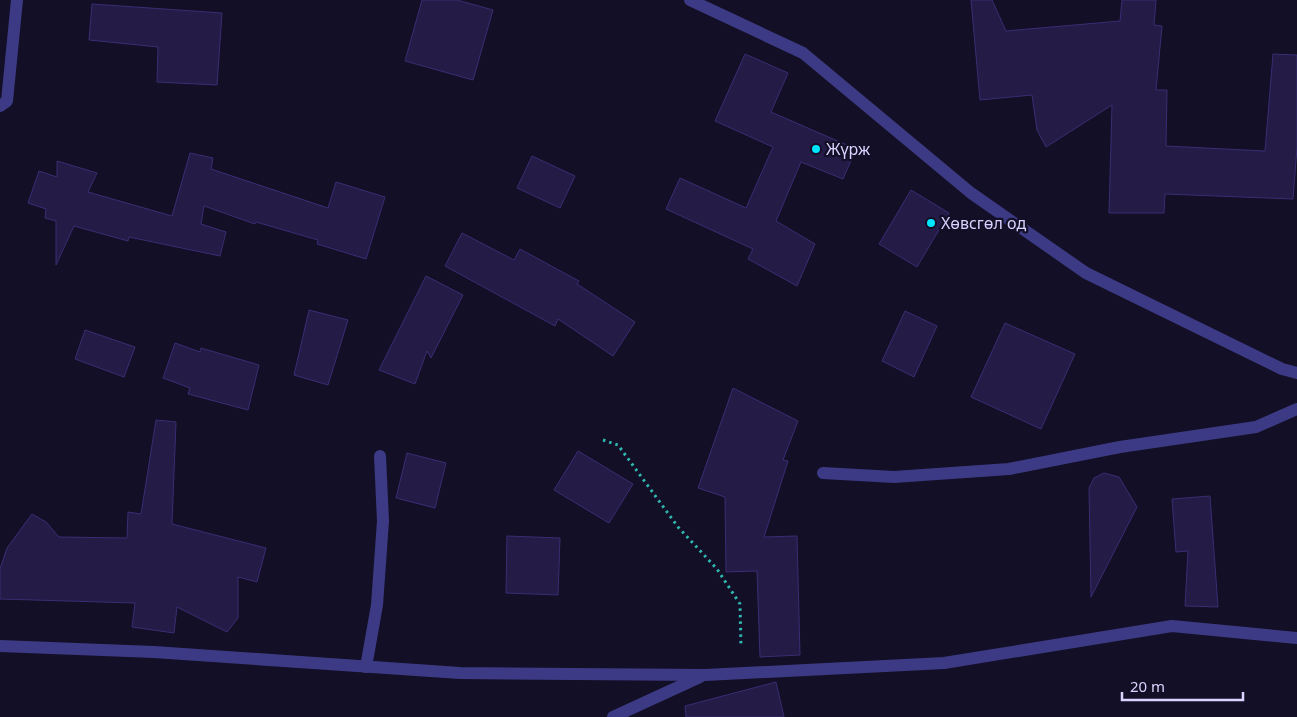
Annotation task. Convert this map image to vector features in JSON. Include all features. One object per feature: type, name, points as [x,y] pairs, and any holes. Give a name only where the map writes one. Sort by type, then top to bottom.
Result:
[{"type":"street","points":[[0,106],[7,101],[17,0]]},
{"type":"street","points":[[690,0],[803,53],[971,193],[1086,273],[1282,369],[1297,373]]},
{"type":"street","points":[[823,473],[894,477],[1009,469],[1120,447],[1256,427],[1297,409]]},
{"type":"street","points":[[366,667],[377,605],[383,521],[380,456]]},
{"type":"street","points":[[0,646],[154,652],[460,673],[705,675],[944,663],[1172,626],[1297,638]]},
{"type":"street","points":[[612,717],[705,675]]},
{"type":"path","points":[[603,440],[618,445],[678,527],[717,569],[740,604],[742,636],[739,672]]},
{"type":"building","points":[[422,0],[457,0],[493,10],[473,80],[405,61]]},
{"type":"building","points":[[971,0],[992,0],[1006,31],[1120,21],[1122,0],[1156,0],[1154,25],[1162,26],[1156,90],[1167,90],[1166,146],[1265,151],[1273,54],[1297,55],[1297,147],[1293,199],[1165,194],[1164,213],[1109,213],[1112,105],[1046,147],[1037,130],[1032,95],[980,100]]},
{"type":"building","points":[[92,4],[222,13],[217,85],[157,82],[158,47],[89,40]]},
{"type":"building","points":[[745,54],[788,73],[771,112],[856,149],[843,179],[801,162],[776,221],[815,244],[797,286],[748,259],[753,249],[666,209],[680,178],[746,208],[773,147],[715,121]]},
{"type":"building","points":[[190,153],[213,158],[211,169],[328,208],[336,182],[385,197],[366,259],[317,244],[318,240],[256,222],[255,224],[204,206],[201,224],[226,232],[220,256],[129,237],[128,241],[74,226],[56,265],[56,221],[45,218],[46,209],[28,203],[39,171],[57,177],[57,161],[97,173],[88,192],[172,216]]},
{"type":"building","points":[[532,156],[575,176],[560,208],[517,188]]},
{"type":"building","points":[[911,190],[949,213],[917,267],[879,244]]},
{"type":"building","points":[[462,233],[514,260],[520,249],[579,281],[577,284],[635,322],[613,356],[558,319],[555,326],[445,266]]},
{"type":"building","points":[[426,276],[463,295],[431,358],[427,351],[415,384],[379,370]]},
{"type":"building","points":[[309,310],[348,320],[328,385],[294,375]]},
{"type":"building","points":[[905,311],[937,326],[914,377],[882,361]]},
{"type":"building","points":[[1005,323],[1075,354],[1041,429],[971,397]]},
{"type":"building","points":[[85,330],[135,347],[124,377],[75,359]]},
{"type":"building","points":[[175,343],[200,352],[201,348],[259,365],[248,410],[188,394],[190,388],[163,378]]},
{"type":"building","points":[[733,388],[798,421],[783,460],[788,461],[764,537],[797,536],[800,655],[760,657],[757,571],[726,572],[725,497],[698,488]]},
{"type":"building","points":[[156,420],[176,422],[172,524],[266,548],[257,582],[238,577],[238,618],[227,632],[177,607],[174,633],[132,627],[135,603],[0,599],[0,569],[7,548],[32,514],[46,522],[59,537],[127,538],[128,512],[141,514]]},
{"type":"building","points":[[578,451],[633,484],[609,523],[554,490]]},
{"type":"building","points":[[407,453],[446,463],[435,508],[396,498]]},
{"type":"building","points":[[1104,473],[1119,477],[1137,507],[1091,597],[1089,488],[1094,478]]},
{"type":"building","points":[[1210,496],[1218,607],[1185,606],[1188,551],[1176,552],[1172,499]]},
{"type":"building","points":[[507,536],[560,538],[558,595],[506,593]]},
{"type":"building","points":[[776,682],[784,717],[686,717],[685,706]]},
{"type":"place","name":"Жүрж","points":[[816,149]]},
{"type":"place","name":"Хөвсгөл од","points":[[931,223]]}]
